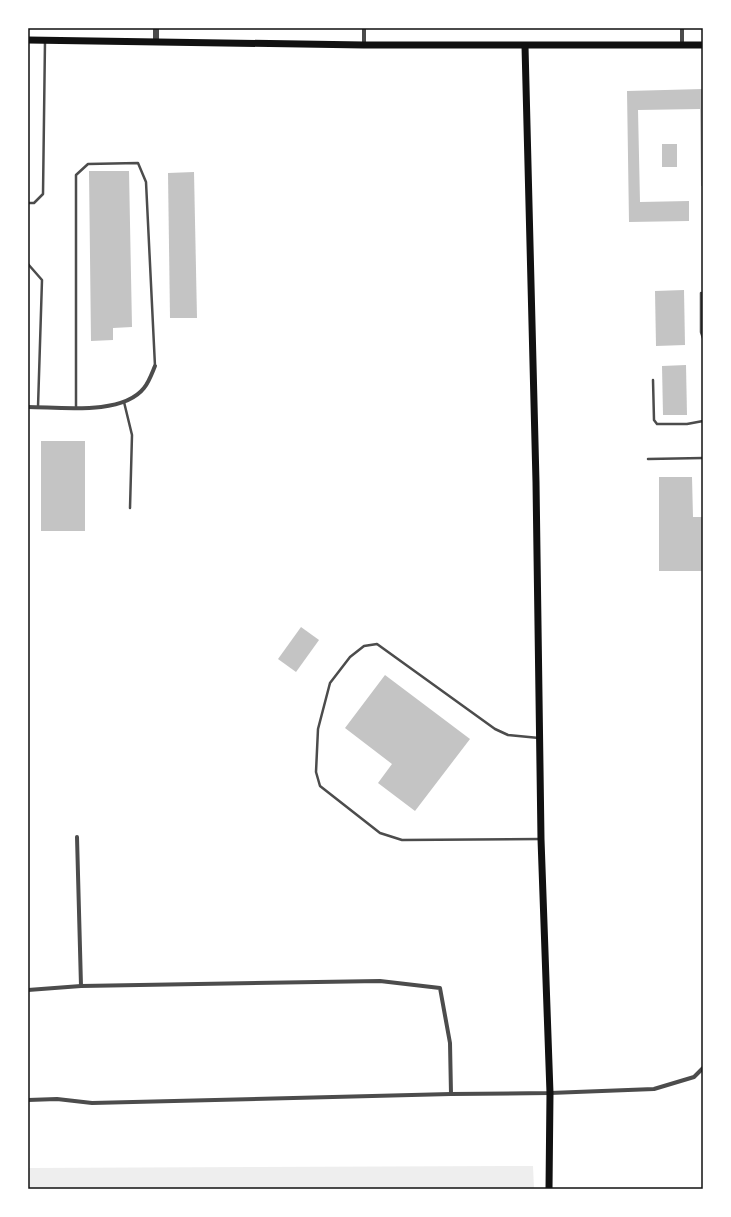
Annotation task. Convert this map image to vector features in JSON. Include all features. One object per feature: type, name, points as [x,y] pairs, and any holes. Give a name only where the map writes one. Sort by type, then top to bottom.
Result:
[{"type":"main road","points":[[28,40],[525,46],[703,44]]},
{"type":"main road","points":[[525,46],[542,839],[550,1093],[549,1189]]},
{"type":"street","points":[[156,28],[156,42]]},
{"type":"street","points":[[364,28],[364,45]]},
{"type":"street","points":[[682,28],[682,44]]},
{"type":"street","points":[[28,407],[100,407],[124,401],[144,388],[155,366]]},
{"type":"street","points":[[77,837],[81,986]]},
{"type":"street","points":[[28,990],[81,986],[380,982],[440,988],[450,1043],[451,1094]]},
{"type":"street","points":[[28,1100],[57,1099],[92,1102],[550,1093],[654,1089],[694,1077],[703,1068]]},
{"type":"lane","points":[[28,203],[34,203],[43,194],[45,41]]},
{"type":"lane","points":[[76,407],[76,175],[88,164],[138,163],[146,182],[155,366]]},
{"type":"lane","points":[[28,264],[42,280],[38,407]]},
{"type":"lane","points":[[701,293],[701,332],[703,338]]},
{"type":"lane","points":[[653,380],[654,420],[657,424],[687,424],[703,421]]},
{"type":"lane","points":[[124,401],[132,435],[130,508]]},
{"type":"lane","points":[[648,459],[703,458]]},
{"type":"lane","points":[[540,738],[508,735],[496,729],[377,644],[364,646],[350,657],[330,683],[318,729],[316,772],[320,786],[380,834],[402,840],[542,839]]},
{"type":"shaded area","points":[[533,1166],[534,1189],[28,1189],[28,1168]]},
{"type":"building","points":[[703,89],[703,186],[701,186],[700,109],[638,110],[640,202],[689,201],[689,221],[629,222],[627,91]]},
{"type":"building","points":[[662,144],[677,144],[677,167],[662,167]]},
{"type":"building","points":[[89,171],[129,171],[132,327],[113,328],[113,340],[91,341]]},
{"type":"building","points":[[194,172],[197,318],[170,318],[168,173]]},
{"type":"building","points":[[684,290],[685,345],[656,346],[655,291]]},
{"type":"building","points":[[686,365],[687,415],[663,415],[662,366]]},
{"type":"building","points":[[41,441],[85,441],[85,531],[41,531]]},
{"type":"building","points":[[659,477],[692,477],[693,517],[703,517],[703,571],[659,571]]},
{"type":"building","points":[[301,627],[319,640],[296,672],[278,659]]},
{"type":"building","points":[[385,675],[470,739],[415,811],[378,783],[392,764],[345,728]]}]
